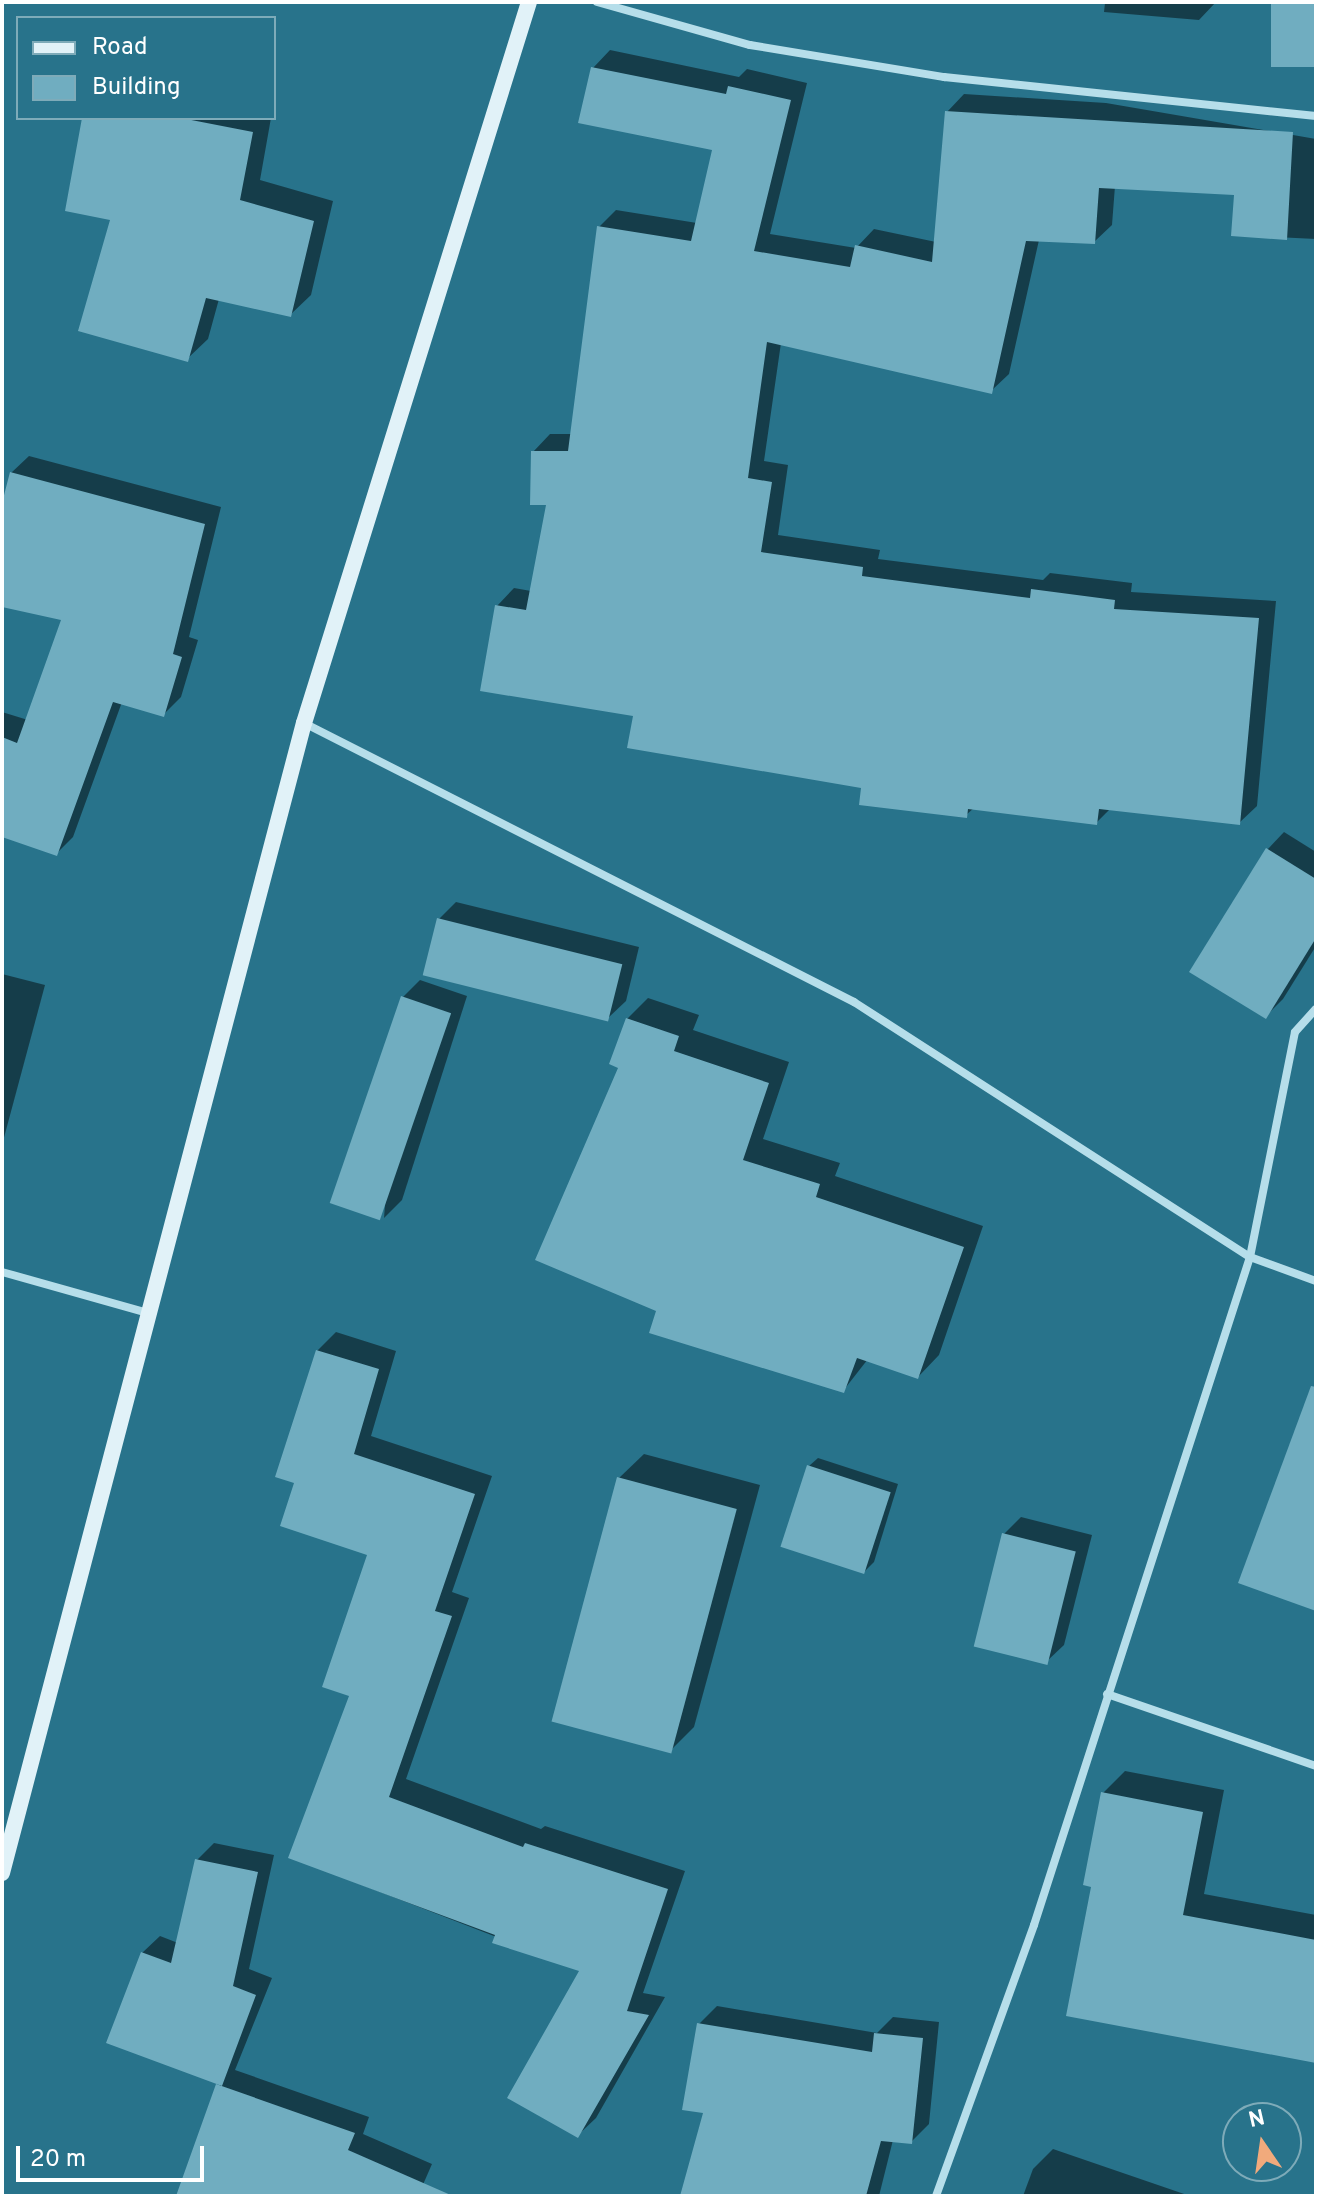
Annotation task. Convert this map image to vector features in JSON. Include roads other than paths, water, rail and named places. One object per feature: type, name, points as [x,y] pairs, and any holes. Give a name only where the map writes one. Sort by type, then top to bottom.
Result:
[{"type":"main road","points":[[2,1873],[304,723],[529,2]]},
{"type":"street","points":[[597,2],[750,45],[944,77],[1316,116]]},
{"type":"street","points":[[304,723],[854,1002],[1250,1257],[1316,1281]]},
{"type":"street","points":[[936,2196],[1034,1925],[1250,1257],[1295,1032],[1316,1009]]},
{"type":"street","points":[[2,1272],[149,1313]]},
{"type":"street","points":[[1107,1694],[1316,1766]]}]
